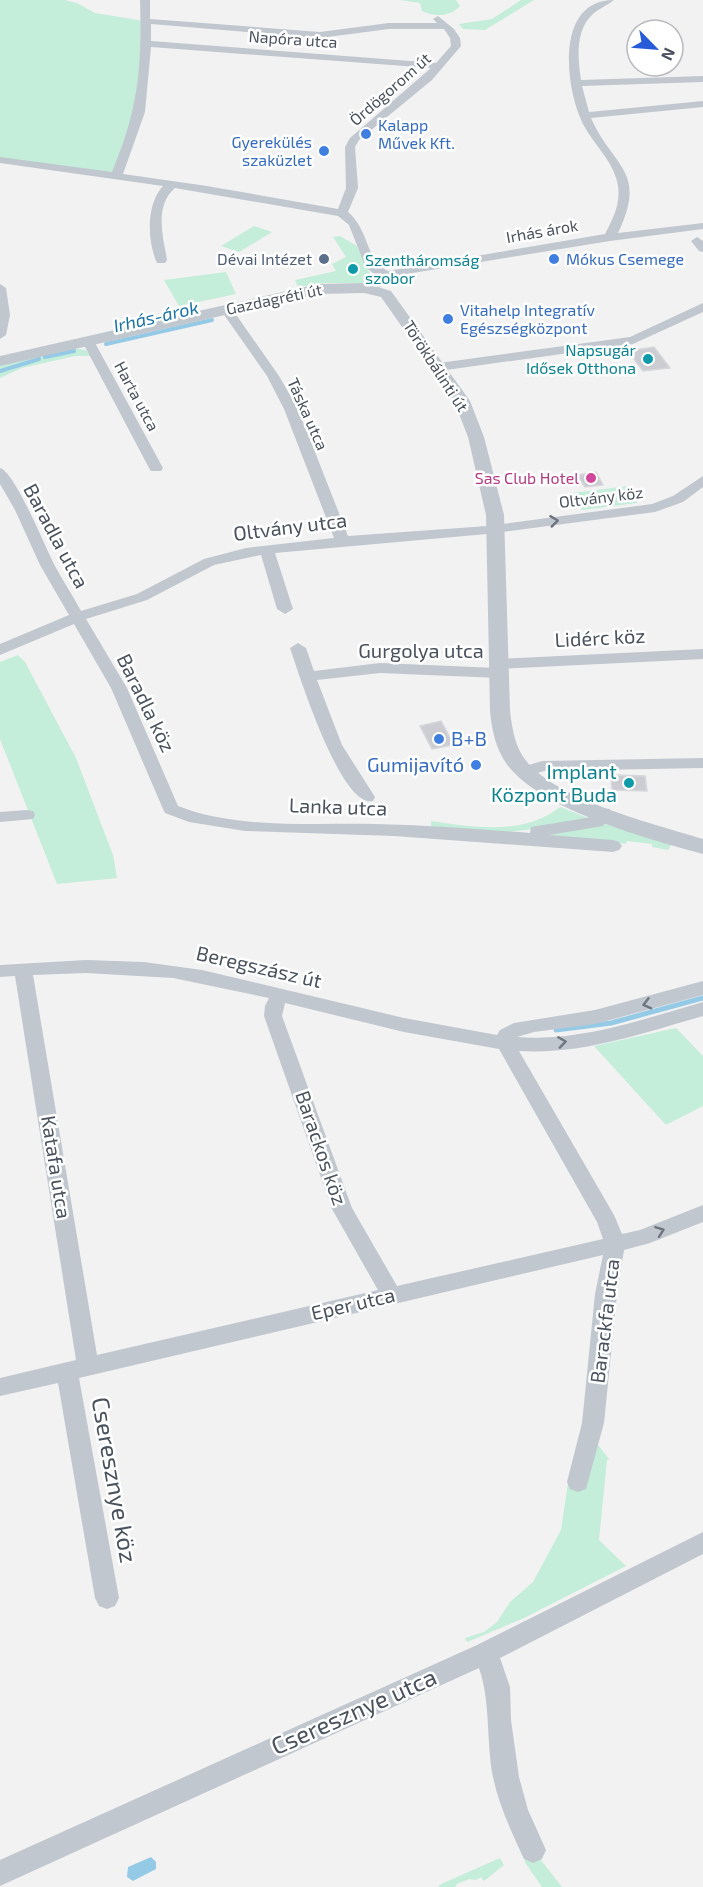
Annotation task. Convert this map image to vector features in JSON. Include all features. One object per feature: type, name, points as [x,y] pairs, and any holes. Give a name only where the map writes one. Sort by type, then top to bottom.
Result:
[{"type":"street","points":[[116,176],[141,104],[145,0]]},
{"type":"street","points":[[609,0],[594,9],[581,21],[574,52],[578,83],[586,115],[592,130],[619,169],[622,181],[624,201],[610,237]]},
{"type":"street","points":[[433,16],[447,26]]},
{"type":"street","points":[[144,21],[320,35],[389,26],[447,26]]},
{"type":"street","name":"Ördögorom út","points":[[342,213],[352,188],[350,147],[355,138],[440,66],[456,46],[456,40],[447,26]]},
{"type":"street","name":"Napóra utca","points":[[144,43],[440,66]]},
{"type":"street","points":[[578,83],[703,79]]},
{"type":"street","points":[[586,115],[703,104]]},
{"type":"street","points":[[0,159],[173,184],[342,213],[354,223],[372,268],[387,276],[374,289]]},
{"type":"street","points":[[161,260],[156,205],[165,190],[173,184]]},
{"type":"street","name":"Irhás árok","points":[[387,276],[397,272],[610,237],[703,226]]},
{"type":"street","points":[[0,288],[4,320],[0,335]]},
{"type":"street","name":"Gazdagréti út","points":[[1,360],[318,289],[374,289]]},
{"type":"street","name":"Törökbálinti út","points":[[374,289],[392,298],[462,401],[470,419],[486,476],[496,529],[501,728],[510,752],[525,772],[558,795],[703,847]]},
{"type":"street","points":[[439,367],[633,340],[703,307]]},
{"type":"street","name":"Táska utca","points":[[225,309],[273,376],[291,409],[343,541]]},
{"type":"street","name":"Harta utca","points":[[88,341],[156,468]]},
{"type":"street","name":"Baradla utca","points":[[0,472],[22,510],[47,565],[77,617]]},
{"type":"street","name":"Oltvány köz","points":[[496,529],[655,508],[678,499],[703,480]]},
{"type":"street","name":"Oltvány utca","points":[[0,650],[77,617],[142,597],[209,562],[266,549],[496,529]]},
{"type":"street","points":[[266,549],[285,609]]},
{"type":"street","name":"Baradla köz","points":[[77,617],[119,688],[171,809]]},
{"type":"street","points":[[298,648],[335,750],[353,780],[367,797]]},
{"type":"street","name":"Lidérc köz","points":[[499,668],[703,654]]},
{"type":"street","name":"Gurgolya utca","points":[[308,676],[380,668],[499,668]]},
{"type":"street","points":[[525,772],[542,766],[703,763]]},
{"type":"street","name":"Lanka utca","points":[[171,809],[199,819],[246,824],[506,836],[613,846]]},
{"type":"street","name":"Lanka utca","points":[[506,836],[597,822],[604,813]]},
{"type":"street","points":[[0,817],[27,815]]},
{"type":"street","name":"Beregszász út","points":[[0,971],[24,968],[130,968],[177,972],[431,1031],[530,1045],[595,1038],[703,1009]]},
{"type":"street","name":"Katafa utca","points":[[24,968],[78,1368]]},
{"type":"street","points":[[504,1042],[507,1035],[514,1030],[595,1017],[703,988]]},
{"type":"street","name":"Barackos köz","points":[[280,995],[274,1006],[273,1016],[342,1209],[391,1294]]},
{"type":"street","name":"Barackfa utca","points":[[504,1042],[607,1221],[615,1244],[606,1294],[593,1422],[578,1482]]},
{"type":"street","name":"Eper utca","points":[[0,1387],[391,1294],[615,1244],[643,1237],[703,1213]]},
{"type":"street","name":"Cseresznye köz","points":[[78,1368],[107,1598]]},
{"type":"street","name":"Cseresznye utca","points":[[0,1873],[486,1653],[703,1542]]},
{"type":"street","points":[[486,1653],[498,1688],[499,1720],[506,1777],[516,1810],[533,1850]]},
{"type":"green space","points":[[0,0],[65,0],[77,3],[95,13],[144,21],[144,84],[116,176],[0,160]]},
{"type":"green space","points":[[400,0],[456,0],[460,6],[447,14],[437,15],[422,11],[420,3]]},
{"type":"green space","points":[[521,0],[534,0],[485,30],[463,29],[459,24],[492,19]]},
{"type":"green space","points":[[254,226],[272,232],[239,252],[221,246]]},
{"type":"green space","points":[[340,236],[357,246],[372,278],[363,283],[325,283],[298,287],[295,280],[336,271],[332,264],[346,257],[333,237]]},
{"type":"green space","points":[[226,272],[236,294],[179,306],[164,280]]},
{"type":"green space","points":[[70,348],[86,350],[91,356],[75,356],[22,368],[0,378],[0,365]]},
{"type":"green space","points":[[628,486],[637,503],[582,510],[573,493]]},
{"type":"green space","points":[[18,655],[25,662],[76,758],[113,855],[117,878],[57,884],[0,739],[0,662]]},
{"type":"green space","points":[[560,807],[591,819],[581,823],[483,833],[446,831],[431,826],[431,821],[481,827],[514,826],[546,816]]},
{"type":"green space","points":[[605,824],[671,845],[668,850],[652,847],[652,844],[627,841],[626,844],[597,839],[533,835]]},
{"type":"green space","points":[[676,1028],[703,1056],[703,1106],[666,1125],[594,1046]]},
{"type":"green space","points":[[595,1441],[609,1459],[607,1460],[599,1540],[626,1566],[524,1618],[467,1642],[465,1638],[484,1632],[497,1622],[510,1602],[533,1582],[561,1530],[568,1483]]},
{"type":"green space","points":[[537,1855],[562,1887],[542,1887],[524,1861]]},
{"type":"green space","points":[[500,1858],[504,1865],[484,1881],[481,1877],[476,1880],[469,1879],[455,1887],[439,1887],[439,1885]]},
{"type":"water","points":[[151,1857],[156,1862],[156,1869],[133,1881],[127,1877],[128,1867]]},
{"type":"building","name":"Napsugár Idősek Otthona","points":[[654,347],[670,368],[643,371],[628,351]]},
{"type":"building","points":[[596,472],[603,485],[585,487],[577,475]]},
{"type":"building","name":"B+B","points":[[441,721],[454,745],[432,749],[420,726]]},
{"type":"building","name":"Implant Központ Buda","points":[[611,775],[645,776],[647,791],[612,790]]},
{"type":"waterway","name":"Irhás-árok","points":[[106,344],[212,320]]},
{"type":"waterway","name":"Irhás-árok","points":[[45,357],[74,351]]},
{"type":"waterway","name":"Irhás-árok","points":[[0,371],[39,359]]},
{"type":"waterway","points":[[556,1030],[611,1023],[703,998]]},
{"type":"place","name":"Kalapp Művek Kft.","points":[[366,134]]},
{"type":"place","name":"Gyerekülés szaküzlet","points":[[324,151]]},
{"type":"place","name":"Dévai Intézet","points":[[324,259]]},
{"type":"place","name":"Mókus Csemege","points":[[554,259]]},
{"type":"place","name":"Szentháromság szobor","points":[[353,269]]},
{"type":"place","name":"Vitahelp Integratív Egészségközpont","points":[[448,319]]},
{"type":"place","name":"Napsugár Idősek Otthona","points":[[648,359]]},
{"type":"place","name":"Sas Club Hotel","points":[[591,478]]},
{"type":"place","name":"B+B","points":[[439,739]]},
{"type":"place","name":"Gumijavító","points":[[476,765]]},
{"type":"place","name":"Implant Központ Buda","points":[[629,783]]}]
